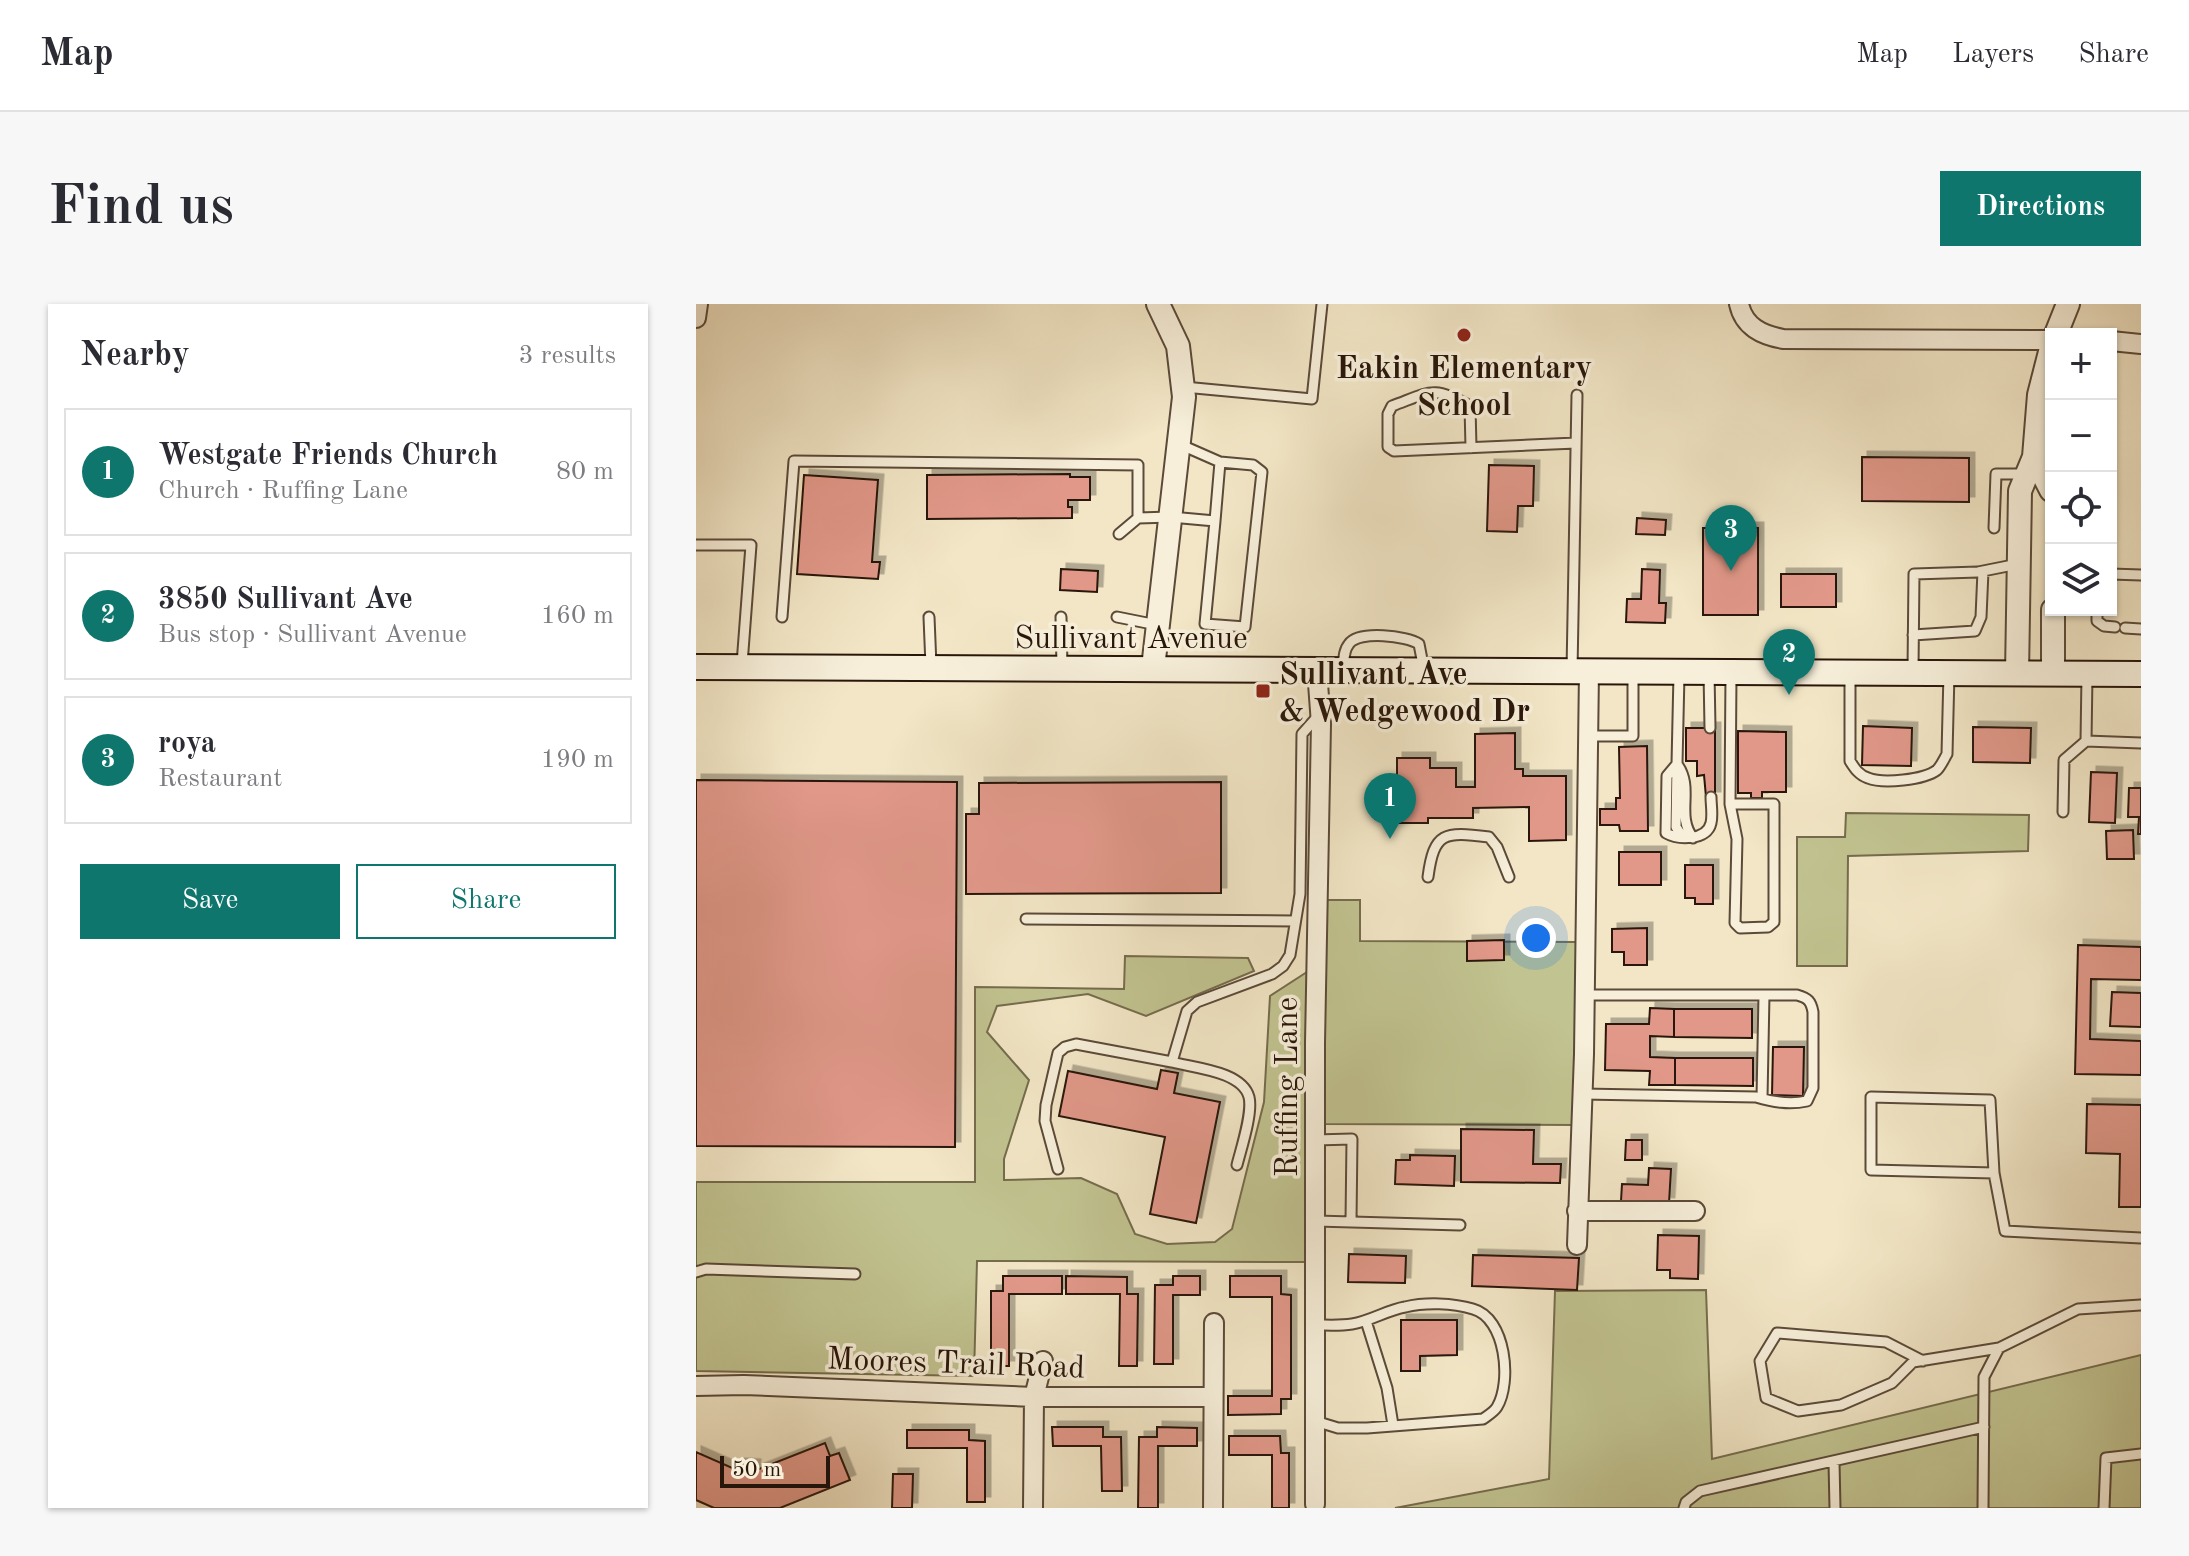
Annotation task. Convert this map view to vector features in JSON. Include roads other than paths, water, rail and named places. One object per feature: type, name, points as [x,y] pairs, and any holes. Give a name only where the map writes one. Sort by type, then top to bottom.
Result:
[{"type":"main road","name":"Sullivant Avenue","points":[[696,667],[2141,674]]},
{"type":"street","points":[[696,318],[698,304]]},
{"type":"street","points":[[1153,668],[1184,387],[1178,346],[1158,304]]},
{"type":"street","points":[[1739,304],[1748,324],[1767,336],[1783,339],[2045,340]]},
{"type":"street","points":[[2058,328],[2068,304]]},
{"type":"street","points":[[2117,342],[2141,344]]},
{"type":"street","points":[[2017,674],[2020,491],[2030,466],[2045,372]]},
{"type":"street","points":[[2030,466],[2045,483]]},
{"type":"street","points":[[2053,616],[2053,674]]},
{"type":"street","name":"Ruffing Lane","points":[[1315,1504],[1320,713],[1317,670]]},
{"type":"street","points":[[1577,1245],[1588,736],[1580,671]]},
{"type":"street","points":[[1577,1211],[1695,1211]]},
{"type":"street","points":[[1213,1508],[1214,1323]]},
{"type":"street","points":[[1033,1508],[1034,1397],[1043,1361]]},
{"type":"street","name":"Moores Trail Road","points":[[696,1386],[744,1385],[1034,1397],[1213,1397]]},
{"type":"lane","points":[[1184,387],[1312,399],[1322,304]]},
{"type":"lane","points":[[1471,448],[1470,406],[1445,392],[1428,392],[1392,406],[1388,414],[1388,447],[1394,451],[1471,448],[1576,443]]},
{"type":"lane","points":[[1577,395],[1580,671]]},
{"type":"lane","points":[[1179,444],[1220,462],[1253,465],[1262,472],[1245,627],[1205,624],[1220,462]]},
{"type":"lane","points":[[782,617],[794,461],[1138,465],[1138,518]]},
{"type":"lane","points":[[1994,528],[1996,474],[2030,466]]},
{"type":"lane","points":[[1119,534],[1138,518],[1215,521]]},
{"type":"lane","points":[[696,545],[751,545],[742,667]]},
{"type":"lane","points":[[1913,673],[1914,574],[1983,571],[2018,564]]},
{"type":"lane","points":[[1913,635],[1975,631],[1981,617],[1983,571]]},
{"type":"lane","points":[[2117,574],[2141,575]]},
{"type":"lane","points":[[2097,616],[2097,621],[2104,626],[2141,629]]},
{"type":"lane","points":[[929,617],[931,668]]},
{"type":"lane","points":[[1061,617],[1062,668]]},
{"type":"lane","points":[[1117,617],[1158,625]]},
{"type":"lane","points":[[1343,670],[1344,654],[1349,644],[1355,639],[1377,636],[1411,639],[1419,644],[1424,670]]},
{"type":"lane","points":[[1588,736],[1633,736],[1633,671]]},
{"type":"lane","points":[[1679,672],[1677,764],[1685,776],[1685,828],[1693,838]]},
{"type":"lane","points":[[1710,728],[1720,672]]},
{"type":"lane","points":[[1720,672],[1730,804],[1737,839],[1735,923],[1740,928],[1768,927],[1774,922],[1776,810],[1774,804],[1730,804]]},
{"type":"lane","points":[[1850,672],[1850,761],[1866,778],[1877,780],[1911,779],[1937,770],[1947,754],[1949,673]]},
{"type":"lane","points":[[2086,741],[2087,674]]},
{"type":"lane","points":[[1172,1062],[1187,1011],[1197,1002],[1272,974],[1283,966],[1290,955],[1300,894],[1302,734],[1320,713]]},
{"type":"lane","points":[[2063,812],[2064,760],[2086,741],[2141,743]]},
{"type":"lane","points":[[1677,764],[1667,776],[1666,833],[1693,838],[1707,830],[1711,823],[1711,797]]},
{"type":"lane","points":[[1428,877],[1432,849],[1438,841],[1449,836],[1477,836],[1489,837],[1497,847],[1509,877]]},
{"type":"lane","points":[[1026,919],[1295,921]]},
{"type":"lane","points":[[1582,1094],[1762,1098],[1770,1103],[1801,1103],[1807,1101],[1813,1088],[1811,1003],[1806,998],[1797,995],[1584,995]]},
{"type":"lane","points":[[1762,1098],[1764,995]]},
{"type":"lane","points":[[1058,1169],[1045,1121],[1046,1105],[1058,1053],[1076,1044],[1172,1062],[1230,1077],[1242,1085],[1249,1097],[1249,1111],[1237,1165]]},
{"type":"lane","points":[[1994,1173],[1871,1170],[1871,1097],[1990,1100],[1994,1173],[2005,1231],[2141,1238]]},
{"type":"lane","points":[[1315,1140],[1352,1139],[1351,1221]]},
{"type":"lane","points":[[1316,1221],[1460,1225]]},
{"type":"lane","points":[[696,1272],[706,1269],[855,1274]]},
{"type":"lane","points":[[1315,1325],[1350,1325],[1404,1307],[1454,1305],[1477,1309],[1498,1329],[1503,1353],[1503,1377],[1497,1408],[1483,1419],[1338,1428],[1315,1421]]},
{"type":"lane","points":[[1923,1361],[1886,1342],[1777,1333],[1760,1361],[1766,1398],[1798,1411],[1841,1405],[1892,1383],[1913,1362],[1923,1361],[1999,1348],[2078,1309],[2141,1305]]},
{"type":"lane","points":[[1366,1321],[1387,1388],[1393,1425]]},
{"type":"lane","points":[[1983,1508],[1984,1377],[1999,1348]]},
{"type":"lane","points":[[1684,1508],[1686,1502],[1700,1491],[1984,1427]]},
{"type":"lane","points":[[2104,1508],[2106,1458],[2141,1454]]},
{"type":"lane","points":[[1834,1462],[1835,1508]]},
{"type":"place","name":"Eakin Elementary School","points":[[1464,335]]},
{"type":"place","name":"roya","points":[[1731,571]]},
{"type":"place","name":"Sullivant Ave & Wedgewood Dr","points":[[1263,691]]},
{"type":"place","name":"3850 Sullivant Ave","points":[[1789,695]]},
{"type":"place","name":"Westgate Friends Church","points":[[1390,839]]}]
